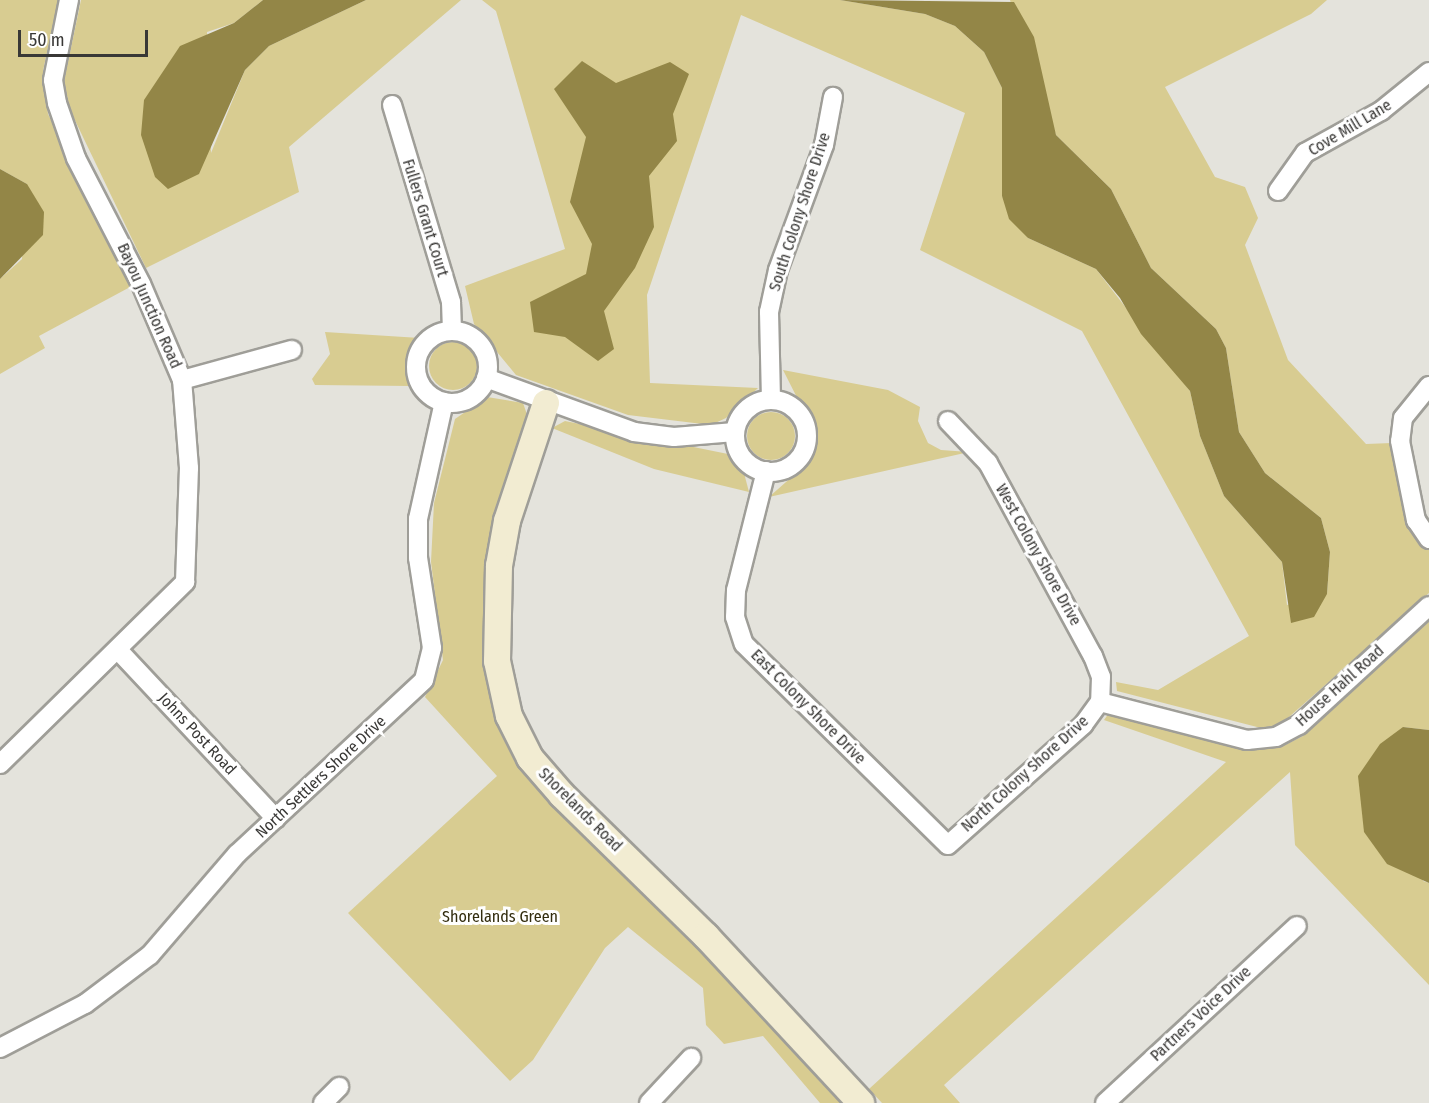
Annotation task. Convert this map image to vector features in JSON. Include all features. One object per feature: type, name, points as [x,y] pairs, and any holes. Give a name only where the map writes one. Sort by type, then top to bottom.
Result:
[{"type":"street","name":"Bayou Junction Road","points":[[0,764],[185,582],[189,468],[182,380],[141,284],[76,158],[57,103],[53,80],[69,0]]},
{"type":"street","name":"Cove Mill Lane","points":[[1278,191],[1305,153],[1381,111],[1429,72]]},
{"type":"street","name":"South Colony Shore Drive","points":[[771,400],[769,312],[778,270],[824,145],[832,97]]},
{"type":"street","name":"Fullers Grant Court","points":[[392,105],[451,302],[452,331]]},
{"type":"street","points":[[452,331],[465,333],[484,350],[486,378],[469,399],[444,402],[425,391],[416,363],[429,340],[452,331]]},
{"type":"street","points":[[182,380],[292,350]]},
{"type":"street","points":[[486,378],[546,403],[634,432],[674,437],[735,432]]},
{"type":"street","points":[[1429,386],[1403,418],[1400,441],[1416,520],[1429,539]]},
{"type":"street","points":[[771,400],[794,408],[807,431],[799,458],[787,468],[766,471],[743,459],[735,432],[747,409],[771,400]]},
{"type":"street","name":"North Settlers Shore Drive","points":[[0,1048],[85,1004],[150,955],[207,886],[424,680],[432,648],[418,558],[418,519],[444,402]]},
{"type":"street","name":"Shorelands Road","points":[[546,403],[507,521],[499,566],[496,661],[509,716],[530,758],[562,795],[706,936],[861,1103]]},
{"type":"street","name":"West Colony Shore Drive","points":[[948,421],[988,463],[1093,656],[1101,677],[1100,702]]},
{"type":"street","name":"East Colony Shore Drive","points":[[766,471],[736,590],[735,617],[744,644],[948,845]]},
{"type":"street","name":"House Hahl Road","points":[[1100,702],[1247,740],[1276,737],[1299,725],[1429,606]]},
{"type":"street","name":"Johns Post Road","points":[[118,650],[276,819]]},
{"type":"street","name":"North Colony Shore Drive","points":[[948,845],[1083,725],[1100,702]]},
{"type":"street","name":"Partners Voice Drive","points":[[1105,1103],[1297,926]]},
{"type":"street","points":[[649,1103],[691,1058]]},
{"type":"street","points":[[322,1103],[339,1087]]},
{"type":"green space","points":[[0,0],[58,0],[43,71],[48,114],[132,286],[39,336],[45,348],[0,374],[0,279],[22,259],[27,184],[0,169]]},
{"type":"green space","points":[[81,0],[263,0],[234,23],[207,32],[211,153],[245,70],[269,46],[366,0],[461,0],[289,147],[299,192],[146,268],[70,110],[64,81]]},
{"type":"green space","points":[[482,0],[840,0],[925,14],[955,26],[984,52],[1002,88],[1002,196],[1028,238],[1096,269],[1190,391],[1200,436],[1224,496],[1282,562],[1287,605],[1327,594],[1330,552],[1321,518],[1265,473],[1239,432],[1226,348],[1216,329],[1151,268],[1111,189],[1056,135],[1010,0],[1327,0],[1311,14],[1165,87],[1215,177],[1245,187],[1258,218],[1245,245],[1288,360],[1366,444],[1392,443],[1412,523],[1429,548],[1429,593],[1280,725],[1261,728],[1117,691],[1116,682],[1158,690],[1249,636],[1082,331],[920,250],[965,113],[741,15],[647,295],[650,383],[758,388],[726,418],[711,425],[628,415],[516,375],[474,324],[465,286],[565,249],[496,11]]},
{"type":"green space","points":[[325,332],[420,338],[409,360],[411,386],[315,385],[312,379],[330,354]]},
{"type":"green space","points":[[453,342],[470,349],[477,366],[470,383],[453,390],[436,383],[429,366],[436,349]]},
{"type":"green space","points":[[783,370],[888,390],[920,407],[918,421],[928,443],[941,450],[969,452],[769,497],[803,467],[816,435]]},
{"type":"green space","name":"Shorelands Green","points":[[487,397],[523,403],[530,423],[497,528],[504,721],[852,1103],[820,1103],[763,1036],[724,1044],[706,1025],[703,988],[628,927],[605,948],[533,1060],[510,1081],[348,913],[497,776],[425,697],[443,660],[431,562],[434,503],[455,419]]},
{"type":"green space","points":[[771,412],[788,419],[795,436],[788,453],[771,460],[754,453],[747,436],[754,419]]},
{"type":"green space","points":[[565,421],[728,454],[744,473],[749,492],[654,469],[552,428]]},
{"type":"green space","points":[[1429,618],[1429,730],[1403,727],[1423,881],[1429,883],[1429,985],[1295,845],[1290,772],[944,1085],[960,1103],[882,1103],[869,1089],[1226,762],[1104,720],[1109,713],[1242,746],[1285,745],[1303,736]]},
{"type":"shaded area","points":[[263,0],[366,0],[269,46],[245,70],[199,174],[168,189],[155,177],[141,135],[144,100],[180,46],[234,23]]},
{"type":"shaded area","points":[[840,0],[1014,2],[1034,37],[1056,135],[1111,189],[1151,268],[1216,329],[1226,348],[1239,432],[1265,473],[1321,518],[1330,552],[1327,594],[1314,617],[1291,623],[1282,562],[1224,496],[1200,436],[1190,391],[1141,334],[1120,298],[1096,269],[1028,238],[1009,219],[1002,196],[1002,88],[984,52],[955,26],[925,14]]},
{"type":"shaded area","points":[[582,61],[616,83],[670,62],[689,74],[673,114],[677,141],[649,176],[654,227],[635,268],[604,311],[614,349],[598,361],[565,337],[534,332],[530,302],[586,274],[592,244],[570,202],[586,137],[554,89]]},
{"type":"shaded area","points":[[0,169],[27,184],[44,212],[43,235],[0,279]]},
{"type":"shaded area","points":[[1403,727],[1429,730],[1429,883],[1387,864],[1364,832],[1358,776],[1380,744]]}]
